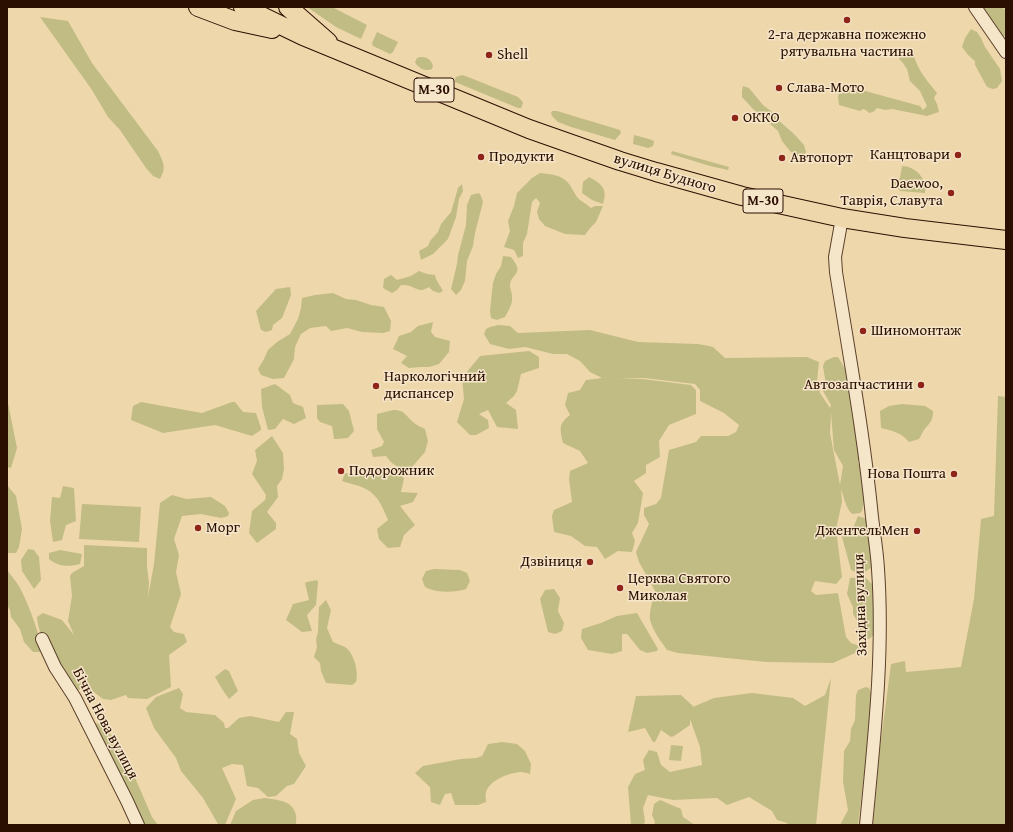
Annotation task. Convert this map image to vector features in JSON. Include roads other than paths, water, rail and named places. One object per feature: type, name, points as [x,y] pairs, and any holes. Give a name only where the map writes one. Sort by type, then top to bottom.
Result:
[{"type":"highway","name":"М-30","points":[[198,7],[235,21],[303,36]]},
{"type":"highway","name":"М-30","points":[[243,7],[303,36],[339,51]]},
{"type":"highway","points":[[288,7],[339,51]]},
{"type":"highway","name":"вулиця Будного","points":[[339,51],[528,129],[656,172],[742,196],[842,218],[905,228],[1006,240]]},
{"type":"street","points":[[975,7],[1006,52]]},
{"type":"street","name":"Західна вулиця","points":[[842,218],[835,257],[836,272],[865,458],[878,568],[880,636],[879,668],[866,825]]},
{"type":"street","name":"Бічна Нова вулиця","points":[[42,639],[55,667],[75,698],[88,723],[138,825]]},
{"type":"place","name":"2-га державна пожежно рятувальна частина","points":[[847,20]]},
{"type":"place","name":"Shell","points":[[489,55]]},
{"type":"place","name":"Слава-Мото","points":[[779,88]]},
{"type":"place","name":"ОККО","points":[[735,118]]},
{"type":"place","name":"Канцтовари","points":[[958,155]]},
{"type":"place","name":"Продукти","points":[[481,157]]},
{"type":"place","name":"Автопорт","points":[[782,158]]},
{"type":"place","name":"Daewoo, Таврія, Славута","points":[[951,193]]},
{"type":"place","name":"Шиномонтаж","points":[[863,331]]},
{"type":"place","name":"Автозапчастини","points":[[921,385]]},
{"type":"place","name":"Наркологічний диспансер","points":[[376,386]]},
{"type":"place","name":"Подорожник","points":[[341,471]]},
{"type":"place","name":"Нова Пошта","points":[[954,474]]},
{"type":"place","name":"Морг","points":[[198,528]]},
{"type":"place","name":"ДжентельМен","points":[[917,531]]},
{"type":"place","name":"Дзвіниця","points":[[590,562]]},
{"type":"place","name":"Церква Святого Миколая","points":[[620,588]]}]
